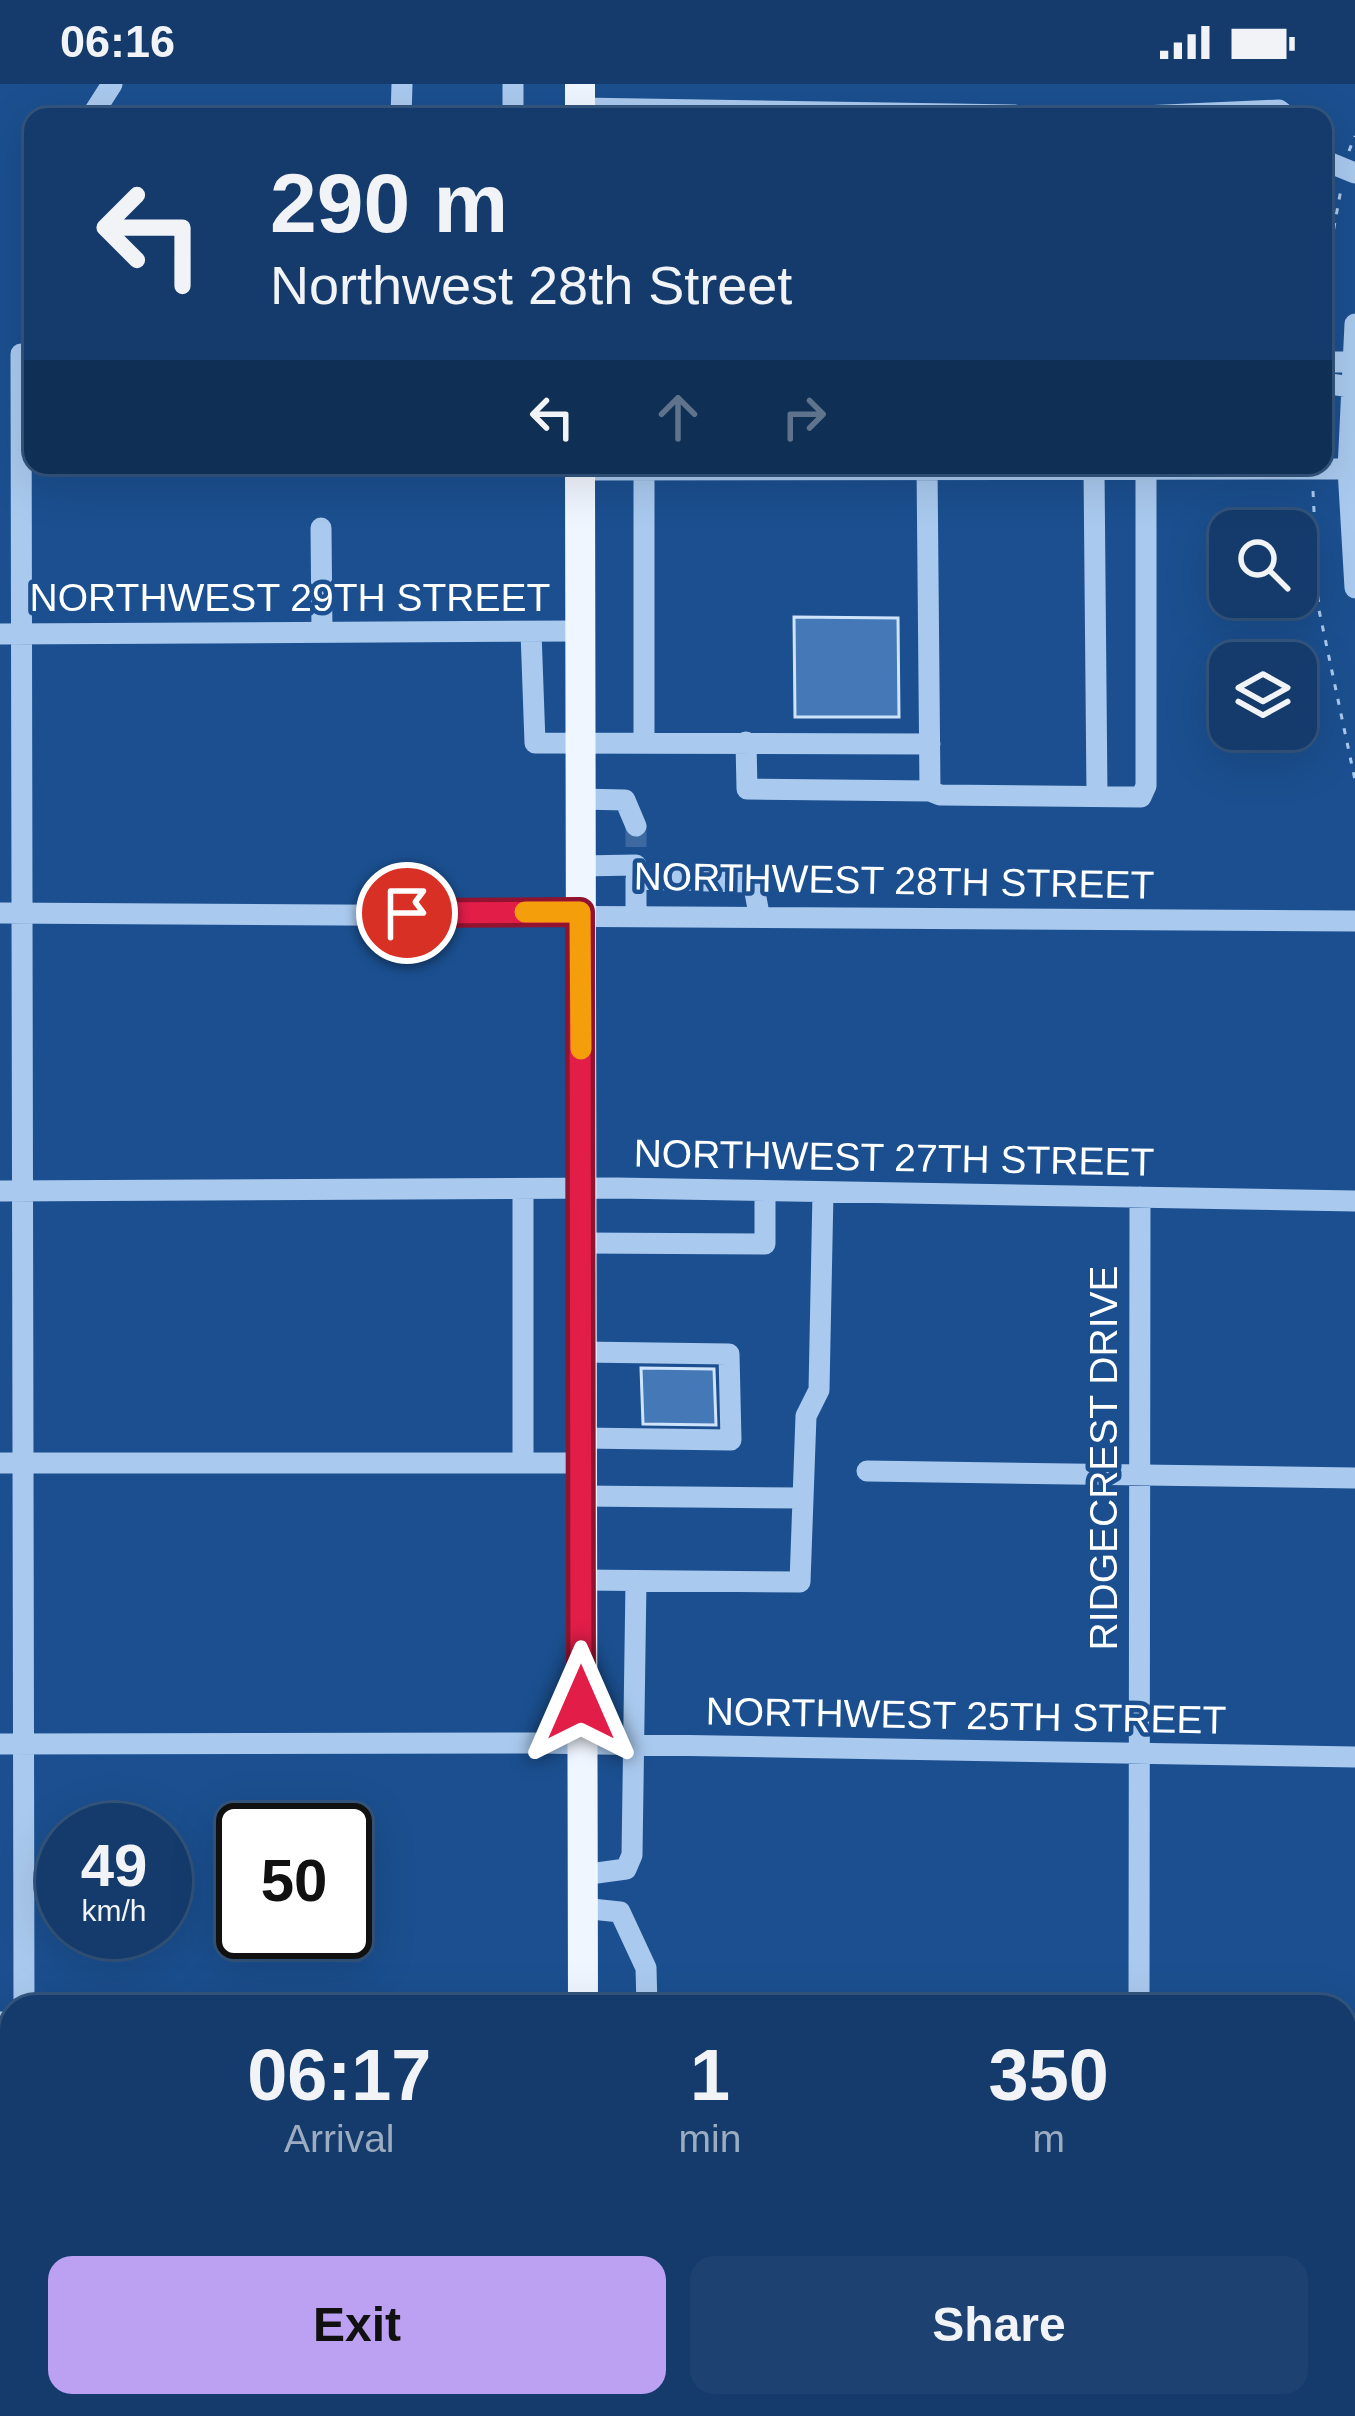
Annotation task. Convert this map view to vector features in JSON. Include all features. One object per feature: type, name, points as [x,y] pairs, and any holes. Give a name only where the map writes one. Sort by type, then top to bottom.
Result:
[{"type":"main road","points":[[580,474],[583,1995]]},
{"type":"street","points":[[580,103],[761,108]]},
{"type":"street","points":[[1355,324],[1348,469],[1355,588]]},
{"type":"street","points":[[18,354],[11,634],[11,1463],[12,1744],[23,1995]]},
{"type":"street","points":[[1332,383],[1351,386]]},
{"type":"street","points":[[1332,469],[1348,469]]},
{"type":"street","points":[[644,741],[649,474]]},
{"type":"street","points":[[927,474],[930,791]]},
{"type":"street","points":[[1094,474],[1097,796]]},
{"type":"street","points":[[746,742],[747,790],[1141,796],[1146,786],[1146,474]]},
{"type":"street","points":[[321,527],[322,632]]},
{"type":"street","name":"NORTHWEST 29TH STREET","points":[[11,634],[580,631]]},
{"type":"street","points":[[531,632],[535,743],[930,744]]},
{"type":"street","points":[[580,799],[625,800],[636,826]]},
{"type":"street","points":[[636,865],[636,913]]},
{"type":"street","points":[[580,866],[636,865],[699,880],[747,882],[754,887],[759,914]]},
{"type":"street","points":[[694,914],[699,880]]},
{"type":"street","name":"NORTHWEST 28TH STREET","points":[[11,913],[580,912],[1355,921]]},
{"type":"street","points":[[523,1190],[523,1463]]},
{"type":"street","name":"NORTHWEST 27TH STREET","points":[[11,1191],[765,1191],[1355,1201]]},
{"type":"street","points":[[581,1243],[765,1244],[765,1191]]},
{"type":"street","points":[[582,1580],[800,1582],[806,1416],[819,1390],[823,1192]]},
{"type":"street","name":"RIDGECREST DRIVE","points":[[1138,1995],[1140,1197]]},
{"type":"street","points":[[11,1463],[523,1463],[582,1451],[730,1440],[729,1354],[582,1352]]},
{"type":"street","points":[[867,1471],[1355,1478]]},
{"type":"street","points":[[582,1496],[803,1498]]},
{"type":"street","points":[[582,1875],[626,1869],[632,1856],[636,1581]]},
{"type":"street","name":"NORTHWEST 25TH STREET","points":[[12,1744],[581,1745],[1355,1757]]},
{"type":"street","points":[[582,1908],[620,1912],[646,1969],[647,1995]]},
{"type":"path","points":[[1332,246],[1355,136]]},
{"type":"path","points":[[1313,487],[1319,610],[1355,780]]},
{"type":"building","points":[[794,617],[898,618],[899,717],[795,717]]},
{"type":"building","points":[[641,1368],[714,1369],[716,1425],[643,1424]]},
{"type":"tunnel","points":[[636,826],[636,850]]},
{"type":"slow traffic","points":[[525,912],[580,912],[581,1049]]},
{"type":"route","points":[[407,913],[580,912],[581,1703]]}]
